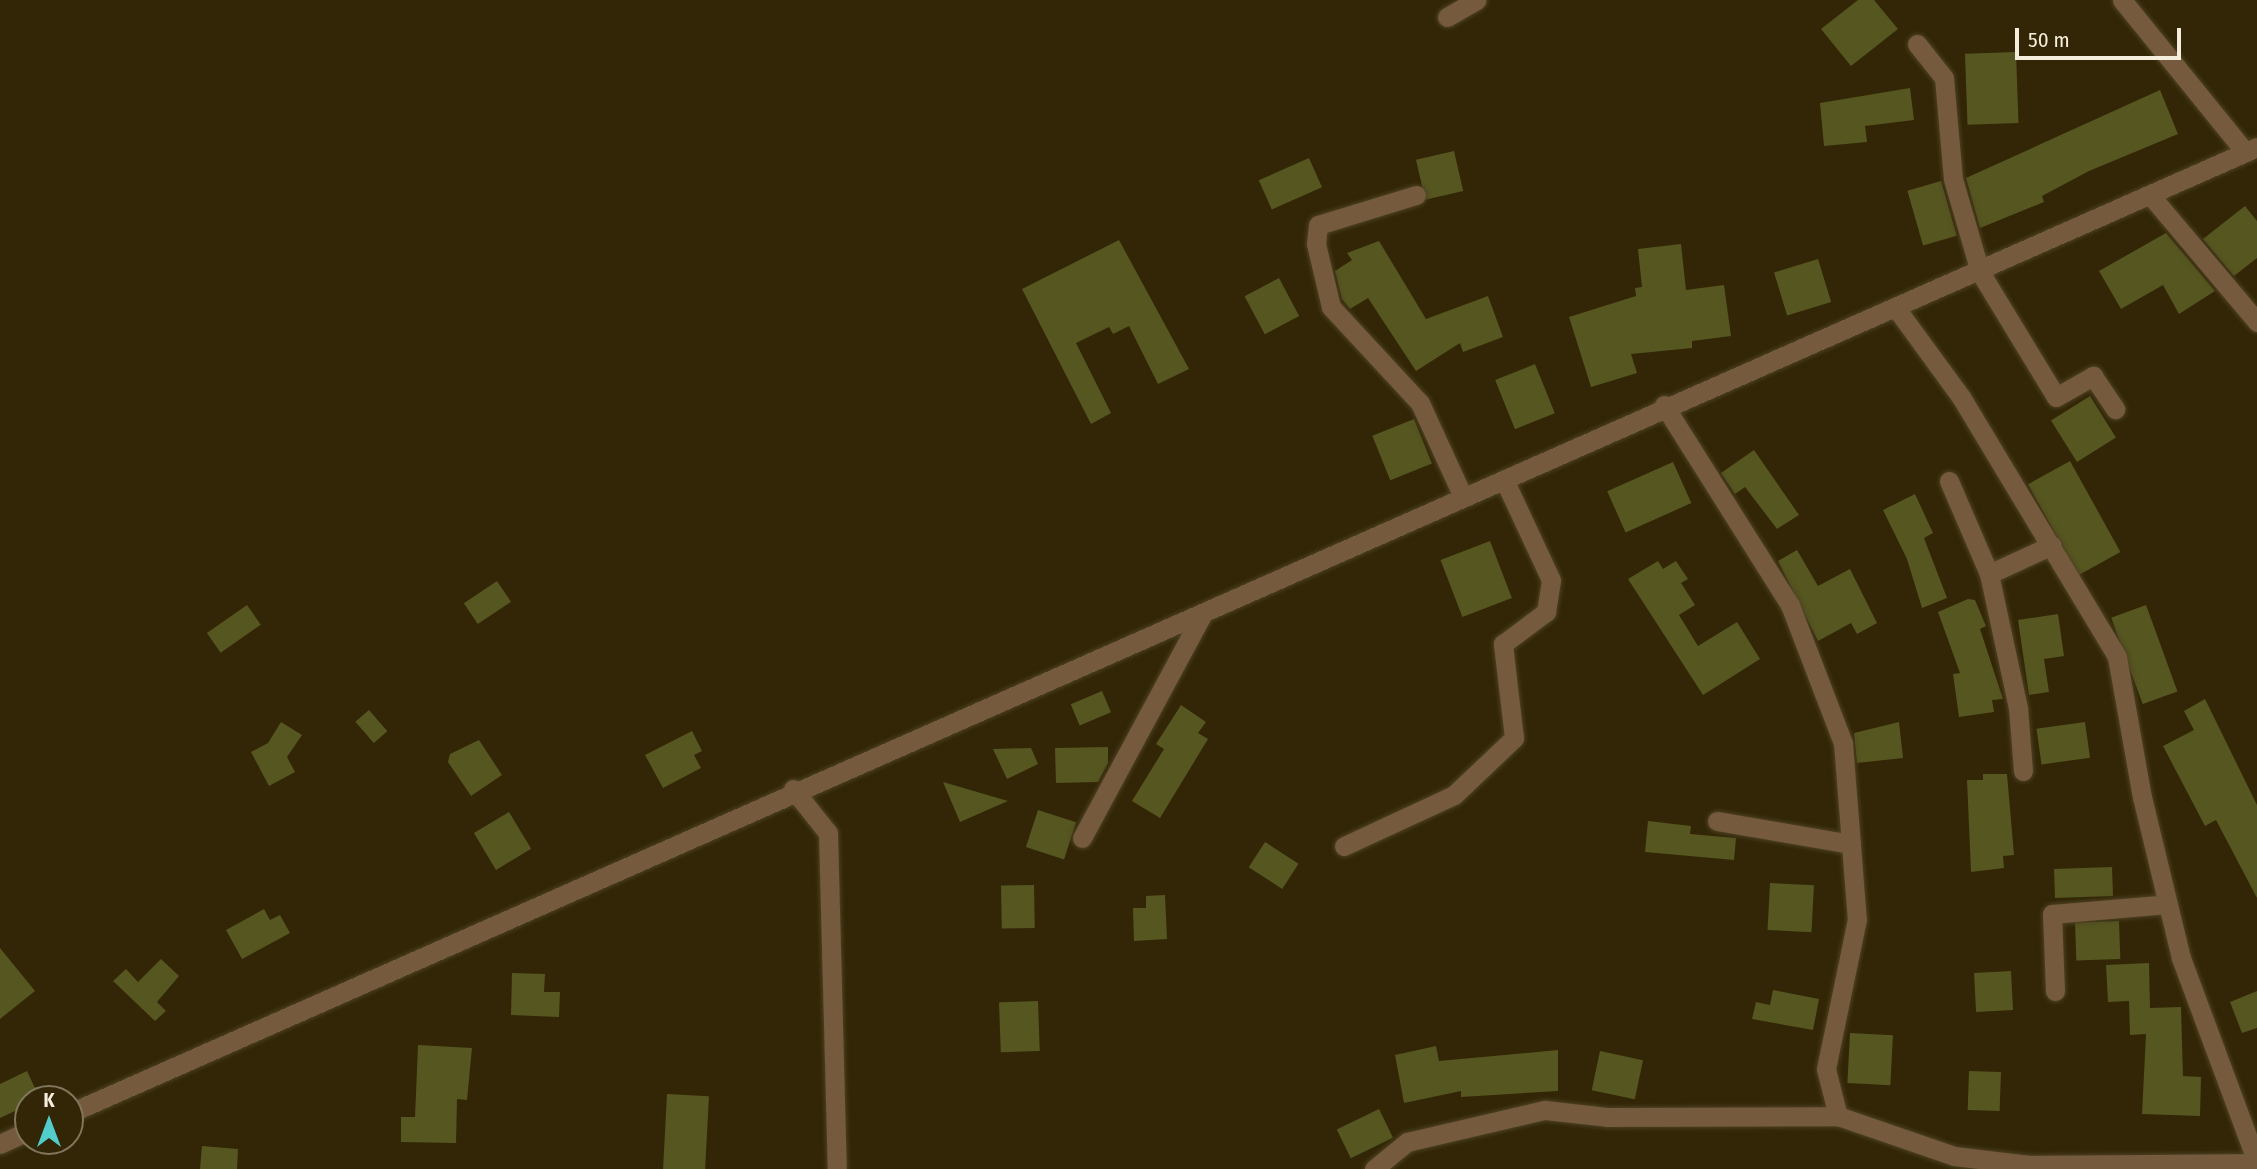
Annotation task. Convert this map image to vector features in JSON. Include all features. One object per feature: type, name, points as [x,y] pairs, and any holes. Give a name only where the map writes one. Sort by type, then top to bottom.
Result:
[{"type":"street","points":[[1447,17],[1476,0]]},
{"type":"street","points":[[84,1107],[793,789],[1203,613],[1664,405],[1896,309],[2251,150],[2122,0]]},
{"type":"street","points":[[1917,44],[1944,78],[1953,179],[1980,272],[2056,397],[2093,376],[2115,409]]},
{"type":"street","points":[[1416,195],[1318,225],[1316,244],[1331,307],[1420,403],[1463,497]]},
{"type":"street","points":[[2151,196],[2257,322]]},
{"type":"street","points":[[1374,1169],[1407,1142],[1545,1110],[1607,1117],[1838,1116],[1954,1156],[2029,1165],[2131,1167],[2257,1162],[2181,958],[2117,657],[1961,397],[1896,309]]},
{"type":"street","points":[[1664,405],[1790,606],[1843,743],[1857,919],[1825,1069],[1838,1116]]},
{"type":"street","points":[[1344,846],[1454,795],[1514,738],[1503,644],[1546,612],[1551,580],[1504,479]]},
{"type":"street","points":[[1948,481],[1989,574],[2018,708],[2023,771]]},
{"type":"street","points":[[1989,574],[2052,545]]},
{"type":"street","points":[[1082,838],[1203,613]]},
{"type":"street","points":[[793,789],[828,833],[837,1169]]},
{"type":"street","points":[[1717,821],[1851,844]]},
{"type":"street","points":[[2055,991],[2052,914],[2168,904]]},
{"type":"building","points":[[1858,0],[1874,0],[1898,29],[1851,66],[1821,29]]},
{"type":"building","points":[[2016,52],[2018,123],[1968,125],[1965,54]]},
{"type":"building","points":[[1910,88],[1914,120],[1865,126],[1867,142],[1824,146],[1820,103]]},
{"type":"building","points":[[2160,90],[2178,134],[2089,171],[2042,196],[2044,202],[1980,228],[1966,178]]},
{"type":"building","points":[[1454,151],[1463,191],[1425,200],[1416,160]]},
{"type":"building","points":[[1309,158],[1322,187],[1272,210],[1259,180]]},
{"type":"building","points":[[1941,181],[1957,236],[1923,245],[1907,191]]},
{"type":"building","points":[[2245,206],[2257,221],[2257,258],[2234,276],[2203,239]]},
{"type":"building","points":[[2166,233],[2215,291],[2179,314],[2163,285],[2121,309],[2099,271]]},
{"type":"building","points":[[1119,240],[1189,369],[1158,384],[1129,326],[1113,334],[1109,327],[1076,343],[1111,413],[1091,424],[1022,289]]},
{"type":"building","points":[[1379,241],[1426,319],[1488,296],[1503,337],[1463,352],[1460,343],[1416,371],[1368,298],[1350,309],[1342,299],[1335,271],[1352,260],[1347,253]]},
{"type":"building","points":[[1681,244],[1686,290],[1724,285],[1731,336],[1692,341],[1692,348],[1631,354],[1637,373],[1591,387],[1569,317],[1636,296],[1635,288],[1642,287],[1638,249]]},
{"type":"building","points":[[1818,259],[1831,302],[1787,315],[1774,272]]},
{"type":"building","points":[[1279,278],[1299,316],[1265,334],[1245,296]]},
{"type":"building","points":[[1535,364],[1555,413],[1515,429],[1495,380]]},
{"type":"building","points":[[2090,396],[2116,438],[2077,462],[2051,420]]},
{"type":"building","points":[[1414,419],[1432,464],[1390,480],[1372,436]]},
{"type":"building","points":[[1754,450],[1799,515],[1777,529],[1745,487],[1735,494],[1721,473]]},
{"type":"building","points":[[2070,461],[2120,552],[2078,575],[2028,484]]},
{"type":"building","points":[[1673,462],[1691,503],[1626,532],[1607,491]]},
{"type":"building","points":[[1915,494],[1933,533],[1924,538],[1947,598],[1922,608],[1907,559],[1883,510]]},
{"type":"building","points":[[1490,541],[1512,598],[1462,617],[1441,560]]},
{"type":"building","points":[[1797,550],[1818,586],[1850,569],[1877,623],[1857,634],[1851,623],[1818,641],[1778,561]]},
{"type":"building","points":[[1658,561],[1663,569],[1676,561],[1688,579],[1681,583],[1695,605],[1679,615],[1698,646],[1737,622],[1760,659],[1703,695],[1628,579]]},
{"type":"building","points":[[497,581],[511,602],[478,624],[464,603]]},
{"type":"building","points":[[1968,599],[1975,600],[1986,626],[1980,629],[2003,699],[1992,700],[1994,712],[1959,717],[1953,674],[1960,673],[1938,612]]},
{"type":"building","points":[[247,605],[261,625],[221,653],[207,633]]},
{"type":"building","points":[[2146,605],[2177,691],[2143,704],[2111,618]]},
{"type":"building","points":[[2058,614],[2064,656],[2044,659],[2049,692],[2029,695],[2018,620]]},
{"type":"building","points":[[1102,691],[1111,712],[1080,725],[1071,704]]},
{"type":"building","points":[[2205,699],[2257,805],[2257,898],[2216,820],[2205,826],[2163,746],[2194,730],[2184,711]]},
{"type":"building","points":[[1181,705],[1206,722],[1198,733],[1208,739],[1160,818],[1132,801],[1164,749],[1156,744]]},
{"type":"building","points":[[369,710],[387,731],[374,743],[355,722]]},
{"type":"building","points":[[281,722],[302,735],[287,757],[295,772],[269,786],[251,752],[268,743]]},
{"type":"building","points":[[1899,722],[1903,758],[1857,763],[1854,733]]},
{"type":"building","points":[[2085,722],[2090,758],[2041,764],[2036,729]]},
{"type":"building","points":[[692,731],[702,751],[694,755],[701,768],[663,788],[645,755]]},
{"type":"building","points":[[479,740],[502,775],[471,796],[448,762],[450,754]]},
{"type":"building","points":[[1108,747],[1108,763],[1098,782],[1056,783],[1055,748]]},
{"type":"building","points":[[1031,748],[1038,764],[1007,779],[993,749]]},
{"type":"building","points":[[1983,774],[2007,774],[2014,855],[2003,856],[2004,868],[1971,872],[1967,780],[1983,780]]},
{"type":"building","points":[[943,782],[1008,801],[960,822]]},
{"type":"building","points":[[1038,810],[1076,822],[1064,859],[1026,847]]},
{"type":"building","points":[[509,812],[531,849],[496,870],[474,833]]},
{"type":"building","points":[[1648,821],[1691,826],[1690,834],[1736,838],[1734,860],[1645,852]]},
{"type":"building","points":[[1265,842],[1299,864],[1282,889],[1249,867]]},
{"type":"building","points":[[2112,867],[2113,896],[2055,898],[2054,869]]},
{"type":"building","points":[[1770,883],[1814,885],[1811,932],[1768,930]]},
{"type":"building","points":[[1034,885],[1035,928],[1002,929],[1001,886]]},
{"type":"building","points":[[1165,895],[1167,939],[1134,941],[1133,908],[1146,908],[1146,896]]},
{"type":"building","points":[[264,909],[270,920],[280,915],[290,933],[242,959],[226,930]]},
{"type":"building","points":[[2119,921],[2120,959],[2076,961],[2075,923]]},
{"type":"building","points":[[0,948],[35,991],[0,1019]]},
{"type":"building","points":[[161,959],[179,976],[157,1002],[166,1011],[155,1021],[113,981],[126,969],[138,982]]},
{"type":"building","points":[[2149,963],[2150,1008],[2181,1007],[2183,1076],[2201,1077],[2200,1116],[2142,1114],[2146,1034],[2130,1035],[2129,1001],[2108,1002],[2106,965]]},
{"type":"building","points":[[2011,971],[2013,1010],[1976,1012],[1974,973]]},
{"type":"building","points":[[512,973],[545,974],[544,992],[560,992],[559,1017],[511,1015]]},
{"type":"building","points":[[1773,990],[1819,999],[1813,1030],[1752,1019],[1756,1002],[1770,1005]]},
{"type":"building","points":[[2257,991],[2257,1028],[2242,1033],[2230,1002]]},
{"type":"building","points":[[1038,1001],[1040,1051],[1001,1052],[999,1002]]},
{"type":"building","points":[[1850,1033],[1893,1035],[1890,1085],[1847,1083]]},
{"type":"building","points":[[418,1045],[472,1048],[467,1100],[457,1099],[456,1143],[401,1142],[401,1117],[415,1117]]},
{"type":"building","points":[[1436,1046],[1439,1061],[1558,1050],[1558,1091],[1461,1097],[1461,1091],[1404,1103],[1395,1055]]},
{"type":"building","points":[[1600,1051],[1643,1060],[1635,1099],[1592,1090]]},
{"type":"building","points":[[27,1071],[34,1085],[14,1085],[14,1112],[0,1118],[0,1084]]},
{"type":"building","points":[[1969,1071],[2001,1072],[2000,1111],[1968,1110]]},
{"type":"building","points":[[667,1094],[709,1096],[705,1169],[663,1169]]},
{"type":"building","points":[[1379,1109],[1393,1138],[1351,1158],[1337,1130]]},
{"type":"building","points":[[202,1146],[238,1149],[237,1169],[200,1169]]}]
